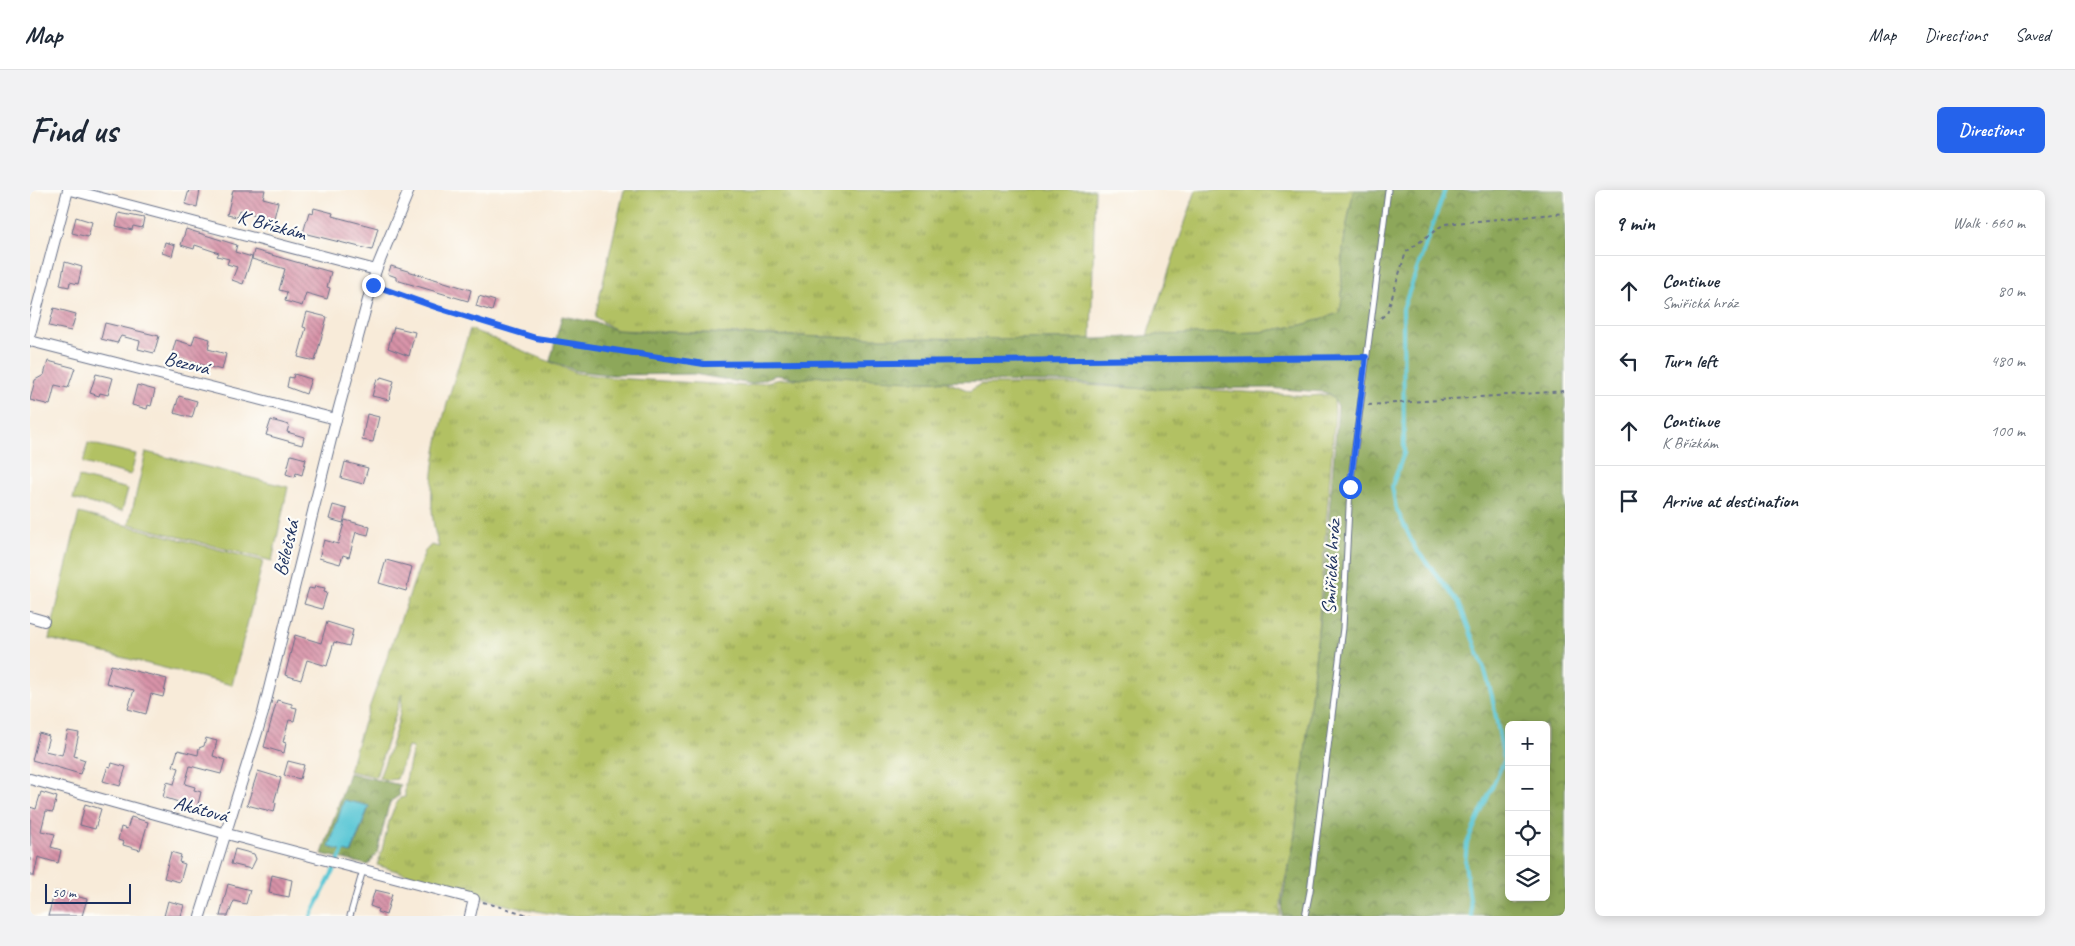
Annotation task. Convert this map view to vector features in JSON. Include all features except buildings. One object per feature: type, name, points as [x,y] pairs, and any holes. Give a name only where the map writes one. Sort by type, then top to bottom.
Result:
[{"type":"street","name":"K Břízkám","points":[[70,190],[376,270]]},
{"type":"street","points":[[30,334],[70,190]]},
{"type":"street","name":"Bělečská","points":[[200,916],[263,713],[336,419],[376,270],[409,190]]},
{"type":"street","name":"Bezová","points":[[30,341],[336,419]]},
{"type":"street","points":[[30,617],[44,621]]},
{"type":"street","name":"Akátová","points":[[30,779],[227,834],[474,899]]},
{"type":"street","points":[[470,916],[474,899]]},
{"type":"lane","name":"Smiřická hráz","points":[[1305,916],[1310,891],[1343,628],[1350,487],[1388,190]]},
{"type":"lane","points":[[350,916],[363,870]]},
{"type":"path","points":[[1370,327],[1387,313],[1406,252],[1444,224],[1565,213]]},
{"type":"path","points":[[373,285],[438,308],[536,338],[704,364],[1366,357]]},
{"type":"path","points":[[1360,405],[1565,391]]},
{"type":"path","points":[[474,899],[532,916]]},
{"type":"green space","points":[[624,190],[1095,190],[1091,339],[858,338],[616,330],[595,317]]},
{"type":"green space","points":[[1196,190],[1354,190],[1343,250],[1342,300],[1339,313],[1302,325],[1260,332],[1147,336]]},
{"type":"green space","points":[[1354,190],[1565,190],[1565,916],[1282,916],[1283,895],[1293,848],[1304,762],[1323,587],[1338,406],[1330,394],[1268,388],[1146,389],[1067,382],[911,381],[819,376],[800,379],[776,375],[751,384],[694,374],[612,375],[577,371],[550,361],[562,316],[627,331],[858,338],[1098,339],[1260,332],[1302,325],[1339,313],[1342,300],[1343,250]]},
{"type":"green space","points":[[470,329],[577,373],[614,378],[746,386],[781,379],[819,376],[947,382],[970,391],[980,384],[1070,384],[1310,396],[1330,394],[1334,399],[1335,412],[1317,642],[1293,848],[1282,892],[1280,916],[564,916],[510,906],[377,865],[395,806],[400,798],[405,797],[405,784],[413,748],[408,747],[397,779],[379,778],[397,726],[402,694],[376,777],[349,771],[362,728],[425,551],[431,545],[439,547],[433,521],[434,466],[446,409]]},
{"type":"green space","points":[[88,443],[136,454],[131,475],[83,463]]},
{"type":"green space","points":[[146,452],[288,487],[272,561],[129,524]]},
{"type":"green space","points":[[79,477],[128,489],[122,511],[73,499]]},
{"type":"green space","points":[[79,513],[263,561],[232,685],[49,639]]},
{"type":"green space","points":[[349,773],[400,785],[398,792],[400,795],[391,801],[388,808],[377,853],[368,865],[322,854]],"holes":[[[344,800],[369,807],[352,853],[329,847]]]},
{"type":"water","points":[[344,800],[369,806],[351,853],[329,847]]},
{"type":"waterway","points":[[1445,190],[1403,309],[1404,453],[1392,486],[1396,508],[1415,548],[1459,603],[1485,671],[1492,696],[1504,761],[1467,843],[1465,863],[1472,916]]},
{"type":"waterway","points":[[311,916],[343,851]]},
{"type":"route","points":[[373,285],[438,308],[536,338],[704,364],[1366,357],[1350,487]]}]
